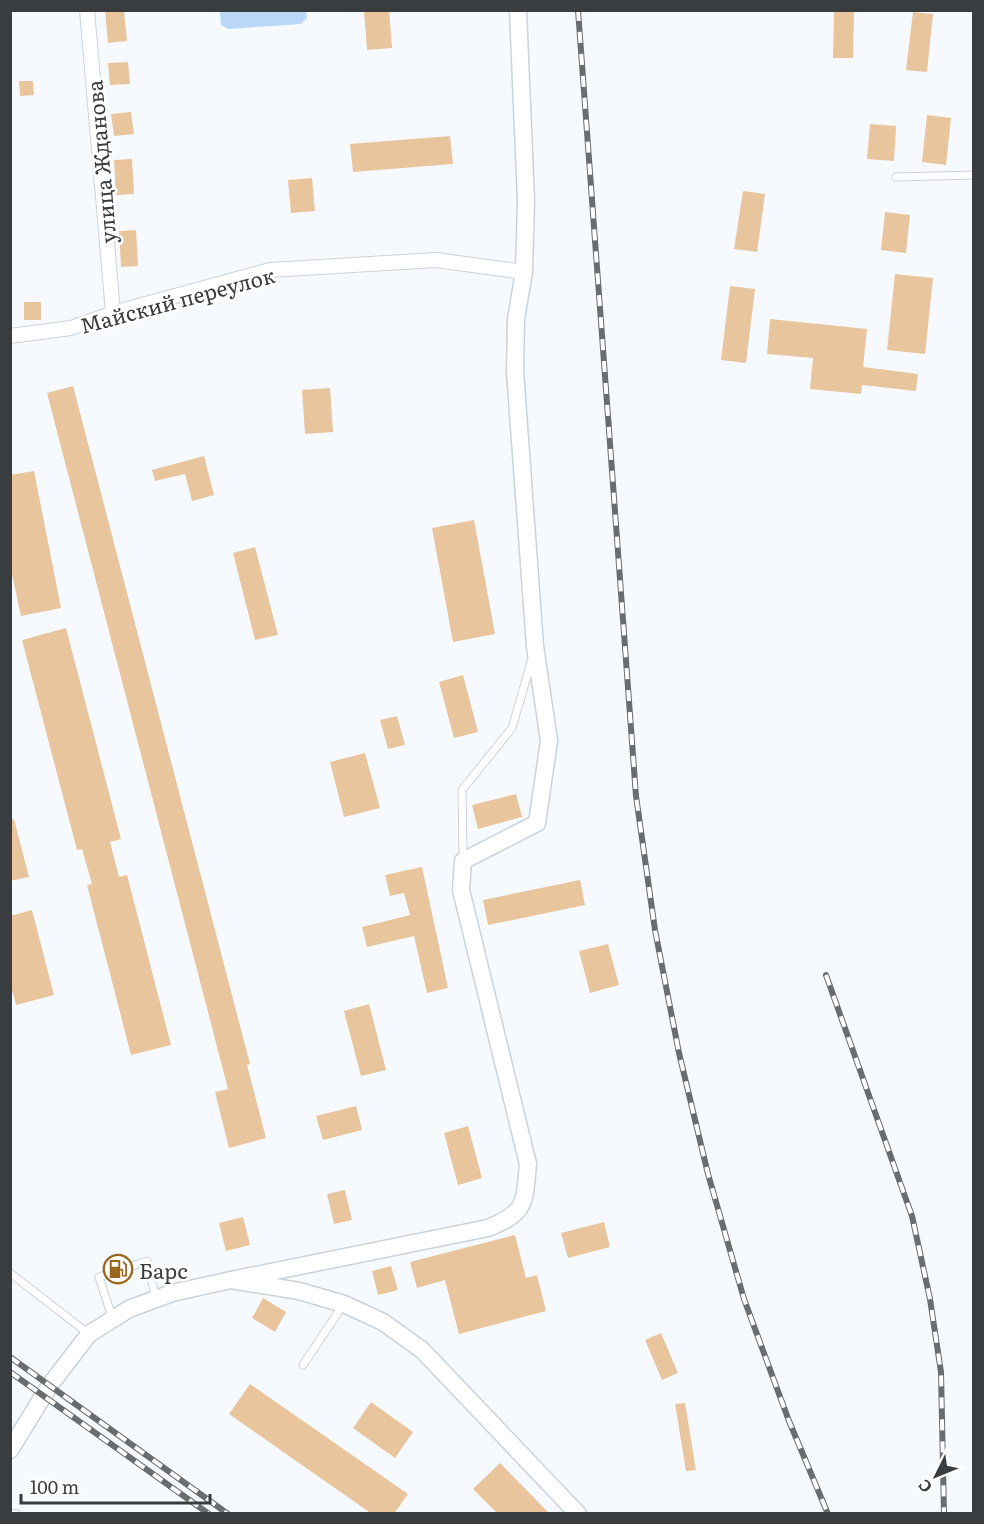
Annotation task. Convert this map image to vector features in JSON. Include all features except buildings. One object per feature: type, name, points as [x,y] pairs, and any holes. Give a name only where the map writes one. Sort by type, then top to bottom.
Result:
[{"type":"street","name":"улица Жданова","points":[[87,10],[113,313]]},
{"type":"street","points":[[10,1450],[43,1395],[89,1334],[112,1317],[156,1299],[231,1280],[488,1228],[511,1218],[524,1202],[528,1164],[461,890],[463,861],[537,823],[549,741],[535,646],[515,370],[516,320],[524,272],[526,201],[518,10]]},
{"type":"street","name":"Майский переулок","points":[[10,336],[71,328],[113,313],[270,270],[436,260],[524,272]]},
{"type":"street","points":[[231,1280],[299,1291],[344,1304],[383,1322],[422,1350],[578,1514]]},
{"type":"lane","points":[[897,177],[974,175]]},
{"type":"lane","points":[[463,861],[462,790],[512,728],[535,646]]},
{"type":"lane","points":[[112,1317],[99,1277],[147,1261],[156,1299]]},
{"type":"lane","points":[[10,1273],[89,1334]]},
{"type":"lane","points":[[303,1365],[344,1304]]},
{"type":"lane","points":[[10,1513],[17,1514]]},
{"type":"shaded area","points":[[220,11],[306,11],[307,18],[301,24],[228,29],[221,25]]},
{"type":"railway","points":[[578,10],[636,796],[655,930],[679,1053],[708,1174],[744,1299],[789,1421],[828,1514]]},
{"type":"railway","points":[[826,975],[912,1216],[930,1299],[941,1372],[944,1514]]},
{"type":"railway","points":[[10,1357],[228,1514]]},
{"type":"railway","points":[[10,1372],[209,1514]]},
{"type":"place","name":"Барс","points":[[118,1269]]}]
